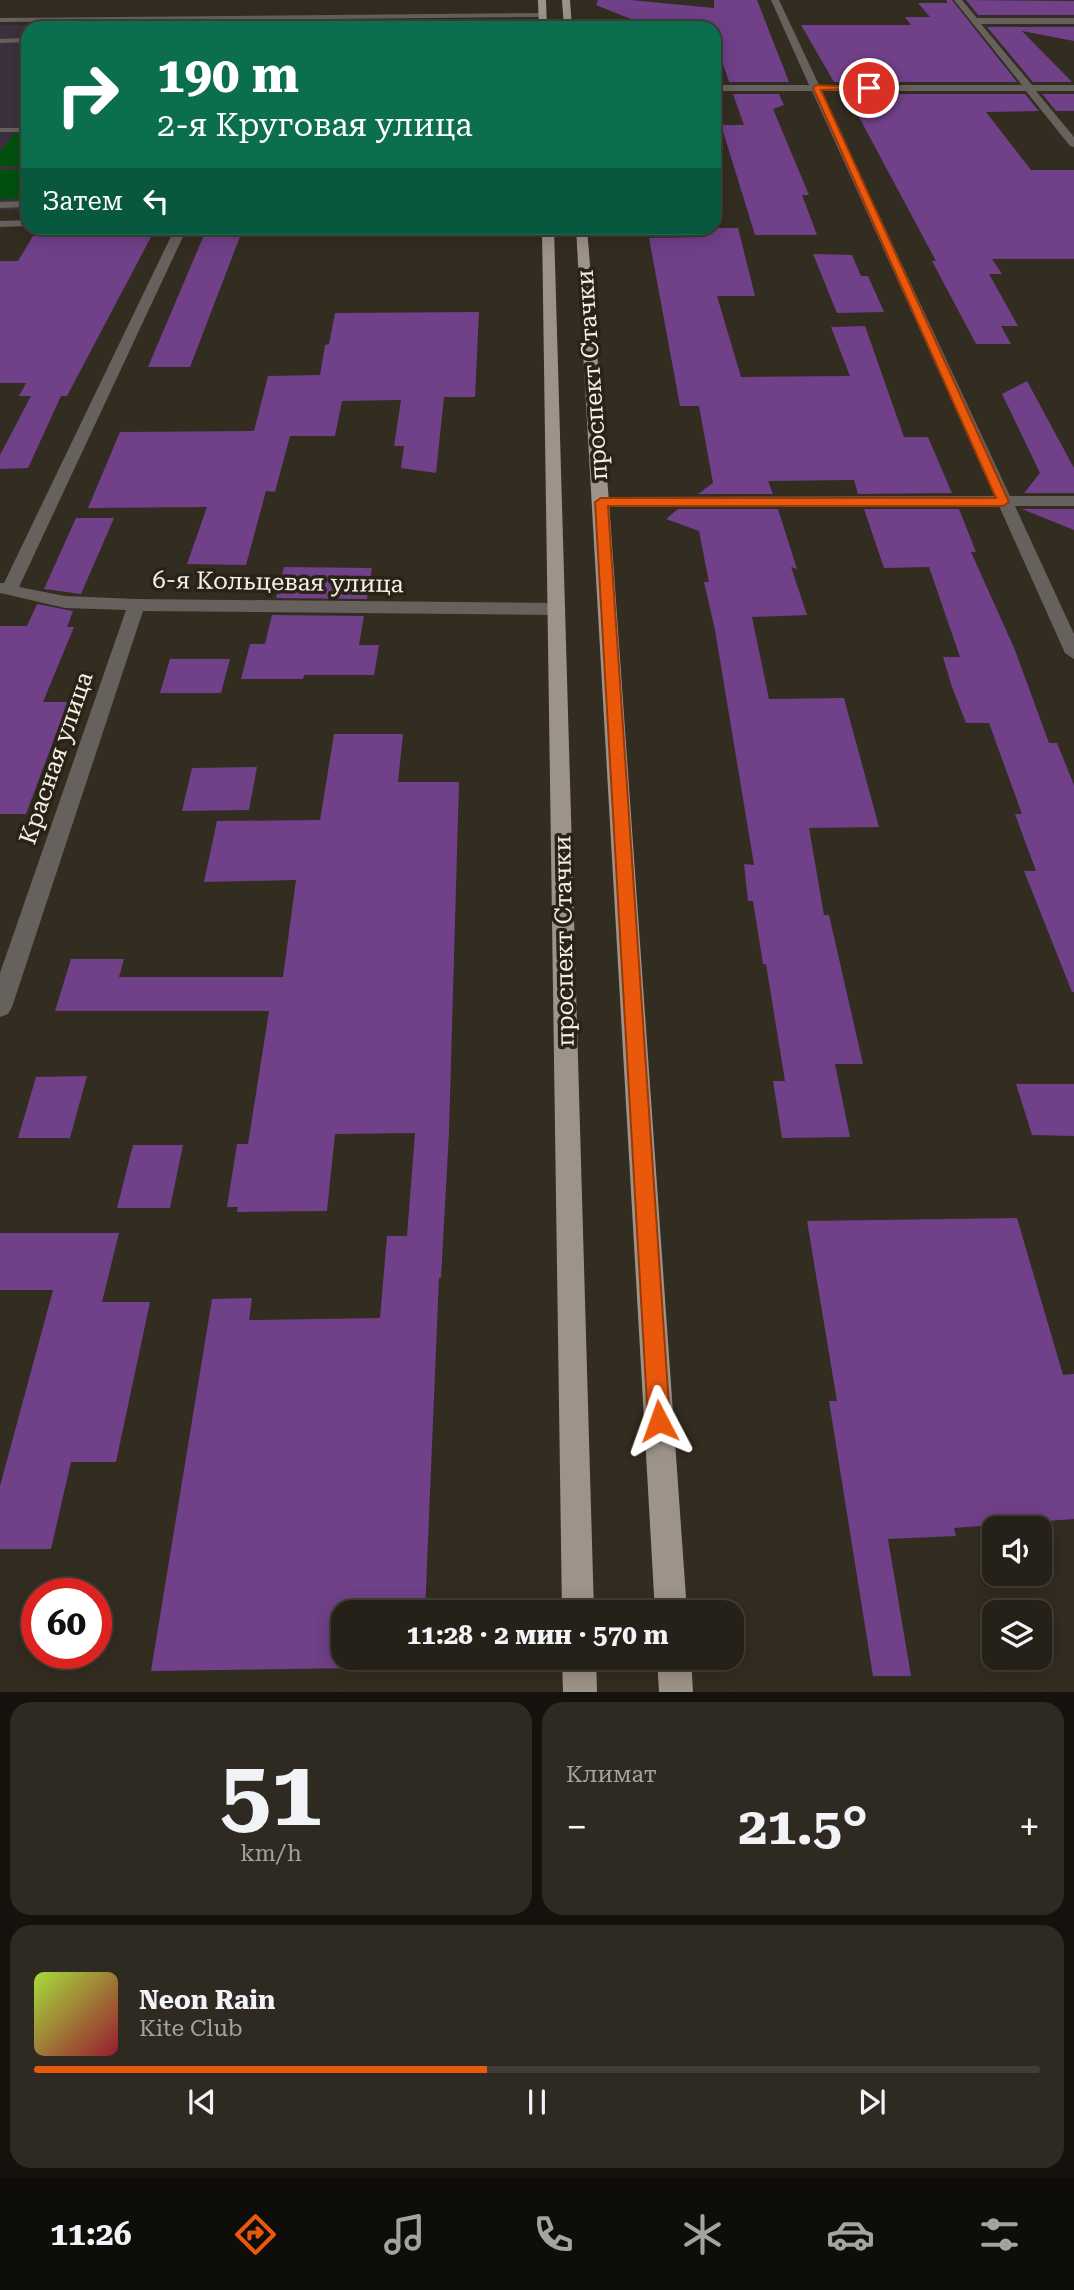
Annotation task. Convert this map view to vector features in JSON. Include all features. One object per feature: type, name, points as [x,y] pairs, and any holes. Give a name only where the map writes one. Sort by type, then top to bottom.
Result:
[{"type":"main road","points":[[542,0],[543,21]]},
{"type":"main road","points":[[566,0],[568,21]]},
{"type":"main road","name":"проспект Стачки","points":[[548,235],[578,1600]]},
{"type":"main road","name":"проспект Стачки","points":[[582,235],[601,502],[670,1600]]},
{"type":"main road","points":[[579,1670],[580,1692]]},
{"type":"main road","points":[[675,1670],[676,1692]]},
{"type":"street","points":[[775,0],[1074,653]]},
{"type":"street","points":[[958,0],[1074,144]]},
{"type":"street","points":[[277,21],[283,9]]},
{"type":"street","points":[[0,20],[543,15]]},
{"type":"street","points":[[975,21],[1074,21]]},
{"type":"street","points":[[721,88],[1074,88]]},
{"type":"street","points":[[0,224],[21,223]]},
{"type":"street","points":[[5,589],[178,235]]},
{"type":"street","points":[[601,502],[1074,502]]},
{"type":"street","name":"6-я Кольцевая улица","points":[[5,589],[65,602],[136,605],[557,609]]},
{"type":"street","name":"Красная улица","points":[[0,1007],[136,605]]},
{"type":"lane","points":[[0,41],[21,40]]},
{"type":"lane","points":[[0,130],[21,130]]},
{"type":"lane","points":[[0,205],[21,204]]},
{"type":"shaded area","points":[[0,25],[21,25],[21,210],[0,210]]},
{"type":"green space","points":[[14,133],[21,133],[21,166],[0,166],[0,153]]},
{"type":"green space","points":[[21,169],[21,198],[0,199],[0,170]]},
{"type":"building","points":[[598,0],[630,0],[714,8],[714,0],[757,0],[789,82],[729,82],[721,58],[721,21],[636,21],[596,5]]},
{"type":"building","points":[[947,0],[952,0],[1017,82],[834,82],[801,25],[911,25],[905,17],[930,17],[918,3],[947,3]]},
{"type":"building","points":[[966,0],[1074,1],[1074,15],[978,15]]},
{"type":"building","points":[[987,27],[1074,27],[1074,41],[1022,31],[1072,82],[1033,82]]},
{"type":"building","points":[[733,94],[779,94],[784,105],[773,109],[809,195],[802,195],[817,235],[755,235],[721,125],[744,125]]},
{"type":"building","points":[[841,94],[1025,94],[1039,111],[986,112],[1031,170],[1074,170],[1074,259],[992,259],[1002,274],[989,274],[1018,326],[1001,326],[1011,344],[976,344],[932,261],[936,261],[852,104],[845,101]]},
{"type":"building","points":[[1042,94],[1074,94],[1074,111],[1056,111]]},
{"type":"building","points":[[721,228],[738,228],[755,296],[717,296],[741,377],[850,376],[831,327],[865,326],[904,437],[928,437],[952,493],[858,494],[854,480],[768,481],[773,494],[698,494],[713,483],[699,406],[680,406],[649,238],[721,235]]},
{"type":"building","points":[[152,235],[67,396],[61,396],[28,468],[0,469],[0,455],[31,396],[19,396],[26,383],[0,383],[0,261],[18,261],[33,236]]},
{"type":"building","points":[[204,235],[241,235],[190,367],[148,367]]},
{"type":"building","points":[[813,254],[852,255],[861,276],[868,276],[884,312],[837,313]]},
{"type":"building","points":[[479,312],[475,397],[444,397],[436,473],[401,468],[404,446],[394,446],[401,400],[342,401],[335,436],[290,436],[275,492],[266,491],[246,565],[187,564],[207,507],[88,508],[120,432],[254,431],[268,376],[320,375],[325,345],[329,344],[335,313]]},
{"type":"building","points":[[1027,381],[1074,468],[1074,493],[1024,493],[1040,473],[1002,394]]},
{"type":"building","points":[[678,509],[778,509],[797,569],[791,567],[807,615],[752,617],[769,699],[844,698],[879,827],[809,828],[824,915],[829,915],[863,1064],[835,1064],[850,1137],[782,1138],[773,1081],[785,1081],[766,964],[763,964],[753,901],[748,901],[744,864],[754,865],[715,630],[704,582],[709,582],[699,531],[666,519]]},
{"type":"building","points":[[864,509],[959,509],[976,552],[971,552],[1015,650],[1049,743],[1057,743],[1074,785],[1074,992],[1024,871],[1036,871],[1015,814],[1022,814],[989,723],[966,723],[952,687],[943,657],[960,657],[929,567],[884,568]]},
{"type":"building","points":[[1022,509],[1074,509],[1074,530]]},
{"type":"building","points":[[76,518],[114,518],[81,594],[44,589]]},
{"type":"building","points":[[284,567],[372,568],[367,599],[276,598]]},
{"type":"building","points":[[37,604],[73,611],[67,627],[74,627],[43,702],[68,702],[26,814],[0,814],[0,626],[27,626]]},
{"type":"building","points":[[272,615],[364,616],[359,645],[379,645],[374,675],[304,675],[303,679],[241,679],[250,644],[265,644]]},
{"type":"building","points":[[170,659],[230,659],[221,693],[160,693]]},
{"type":"building","points":[[334,734],[403,734],[398,782],[459,782],[449,1132],[439,1278],[426,1600],[331,1600],[331,1668],[151,1671],[212,1299],[252,1298],[249,1320],[380,1318],[387,1236],[407,1236],[415,1133],[335,1134],[327,1211],[237,1212],[238,1207],[227,1207],[237,1144],[248,1144],[269,1011],[55,1011],[71,959],[124,959],[119,977],[283,977],[296,880],[204,882],[217,821],[320,820]]},
{"type":"building","points":[[257,767],[249,810],[182,811],[192,768]]},
{"type":"building","points":[[87,1076],[70,1138],[18,1138],[36,1077]]},
{"type":"building","points":[[1016,1084],[1074,1084],[1074,1136],[1032,1135]]},
{"type":"building","points":[[133,1145],[183,1145],[170,1208],[117,1208]]},
{"type":"building","points":[[1017,1218],[1063,1375],[1074,1374],[1074,1519],[1052,1521],[1052,1516],[982,1516],[982,1526],[954,1528],[956,1536],[888,1539],[911,1676],[873,1676],[829,1401],[837,1401],[807,1221]]},
{"type":"building","points":[[0,1233],[119,1233],[102,1302],[150,1302],[116,1462],[71,1462],[51,1549],[0,1549],[0,1486],[53,1290],[0,1290]]},
{"type":"route","points":[[659,1421],[601,502],[1003,502],[816,88],[869,88]]}]
